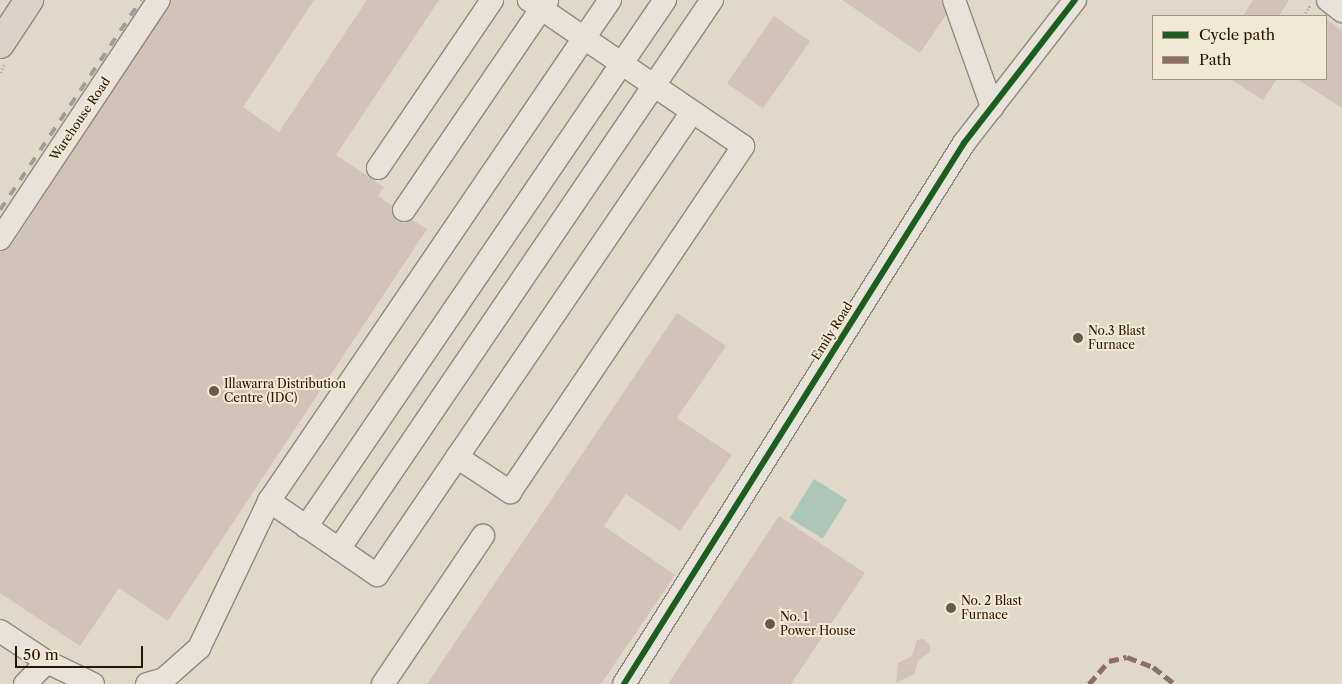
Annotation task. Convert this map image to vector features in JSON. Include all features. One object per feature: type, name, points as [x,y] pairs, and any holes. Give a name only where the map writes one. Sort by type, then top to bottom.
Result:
[{"type":"main road","points":[[0,44],[29,0]]},
{"type":"street","name":"Warehouse Road","points":[[0,239],[160,0]]},
{"type":"street","points":[[378,168],[492,0]]},
{"type":"street","points":[[147,684],[164,679],[200,648],[269,501],[610,0]]},
{"type":"street","points":[[306,526],[665,0]]},
{"type":"street","points":[[339,549],[712,0]]},
{"type":"street","points":[[954,0],[992,107]]},
{"type":"street","name":"Emily Road","points":[[624,684],[964,143],[1075,0]]},
{"type":"street","points":[[1328,0],[1342,11]]},
{"type":"street","points":[[404,210],[539,3],[584,38],[743,146],[510,492],[457,457]]},
{"type":"street","points":[[269,501],[377,575],[692,112]]},
{"type":"street","points":[[383,684],[483,536]]},
{"type":"street","points":[[0,632],[47,662],[93,684]]},
{"type":"street","points":[[24,684],[47,662]]},
{"type":"shaded area","points":[[814,479],[847,500],[823,539],[790,518]]},
{"type":"building","points":[[172,0],[314,0],[243,107],[279,132],[367,0],[439,0],[336,155],[384,187],[378,196],[392,206],[392,215],[396,221],[404,223],[412,220],[427,229],[168,621],[119,588],[80,646],[0,593],[0,252],[11,246]]},
{"type":"building","points":[[842,0],[940,0],[946,15],[920,53]]},
{"type":"building","points":[[1253,0],[1289,0],[1280,15],[1244,15]]},
{"type":"building","points":[[774,16],[810,41],[763,108],[727,83]]},
{"type":"building","points":[[1327,20],[1342,30],[1342,108],[1299,80],[1327,80]]},
{"type":"building","points":[[1232,80],[1276,80],[1263,100]]},
{"type":"building","points":[[677,313],[726,346],[677,418],[732,455],[680,531],[626,494],[604,526],[675,575],[601,684],[427,684]]},
{"type":"building","name":"No. 1 Power House","points":[[779,516],[865,573],[791,684],[668,684]]},
{"type":"building","points":[[924,639],[930,645],[930,652],[918,661],[914,674],[896,683],[898,663],[912,656],[917,640]]},
{"type":"railway","points":[[0,210],[141,0]]},
{"type":"marked path","points":[[1089,684],[1109,661],[1127,657],[1153,667],[1175,684]]},
{"type":"cycle path","points":[[624,684],[964,143],[1075,0]]},
{"type":"place","name":"No.3 Blast Furnace","points":[[1078,338]]},
{"type":"place","name":"Illawarra Distribution Centre (IDC)","points":[[214,391]]},
{"type":"place","name":"No. 2 Blast Furnace","points":[[951,608]]},
{"type":"place","name":"No. 1 Power House","points":[[770,624]]}]
